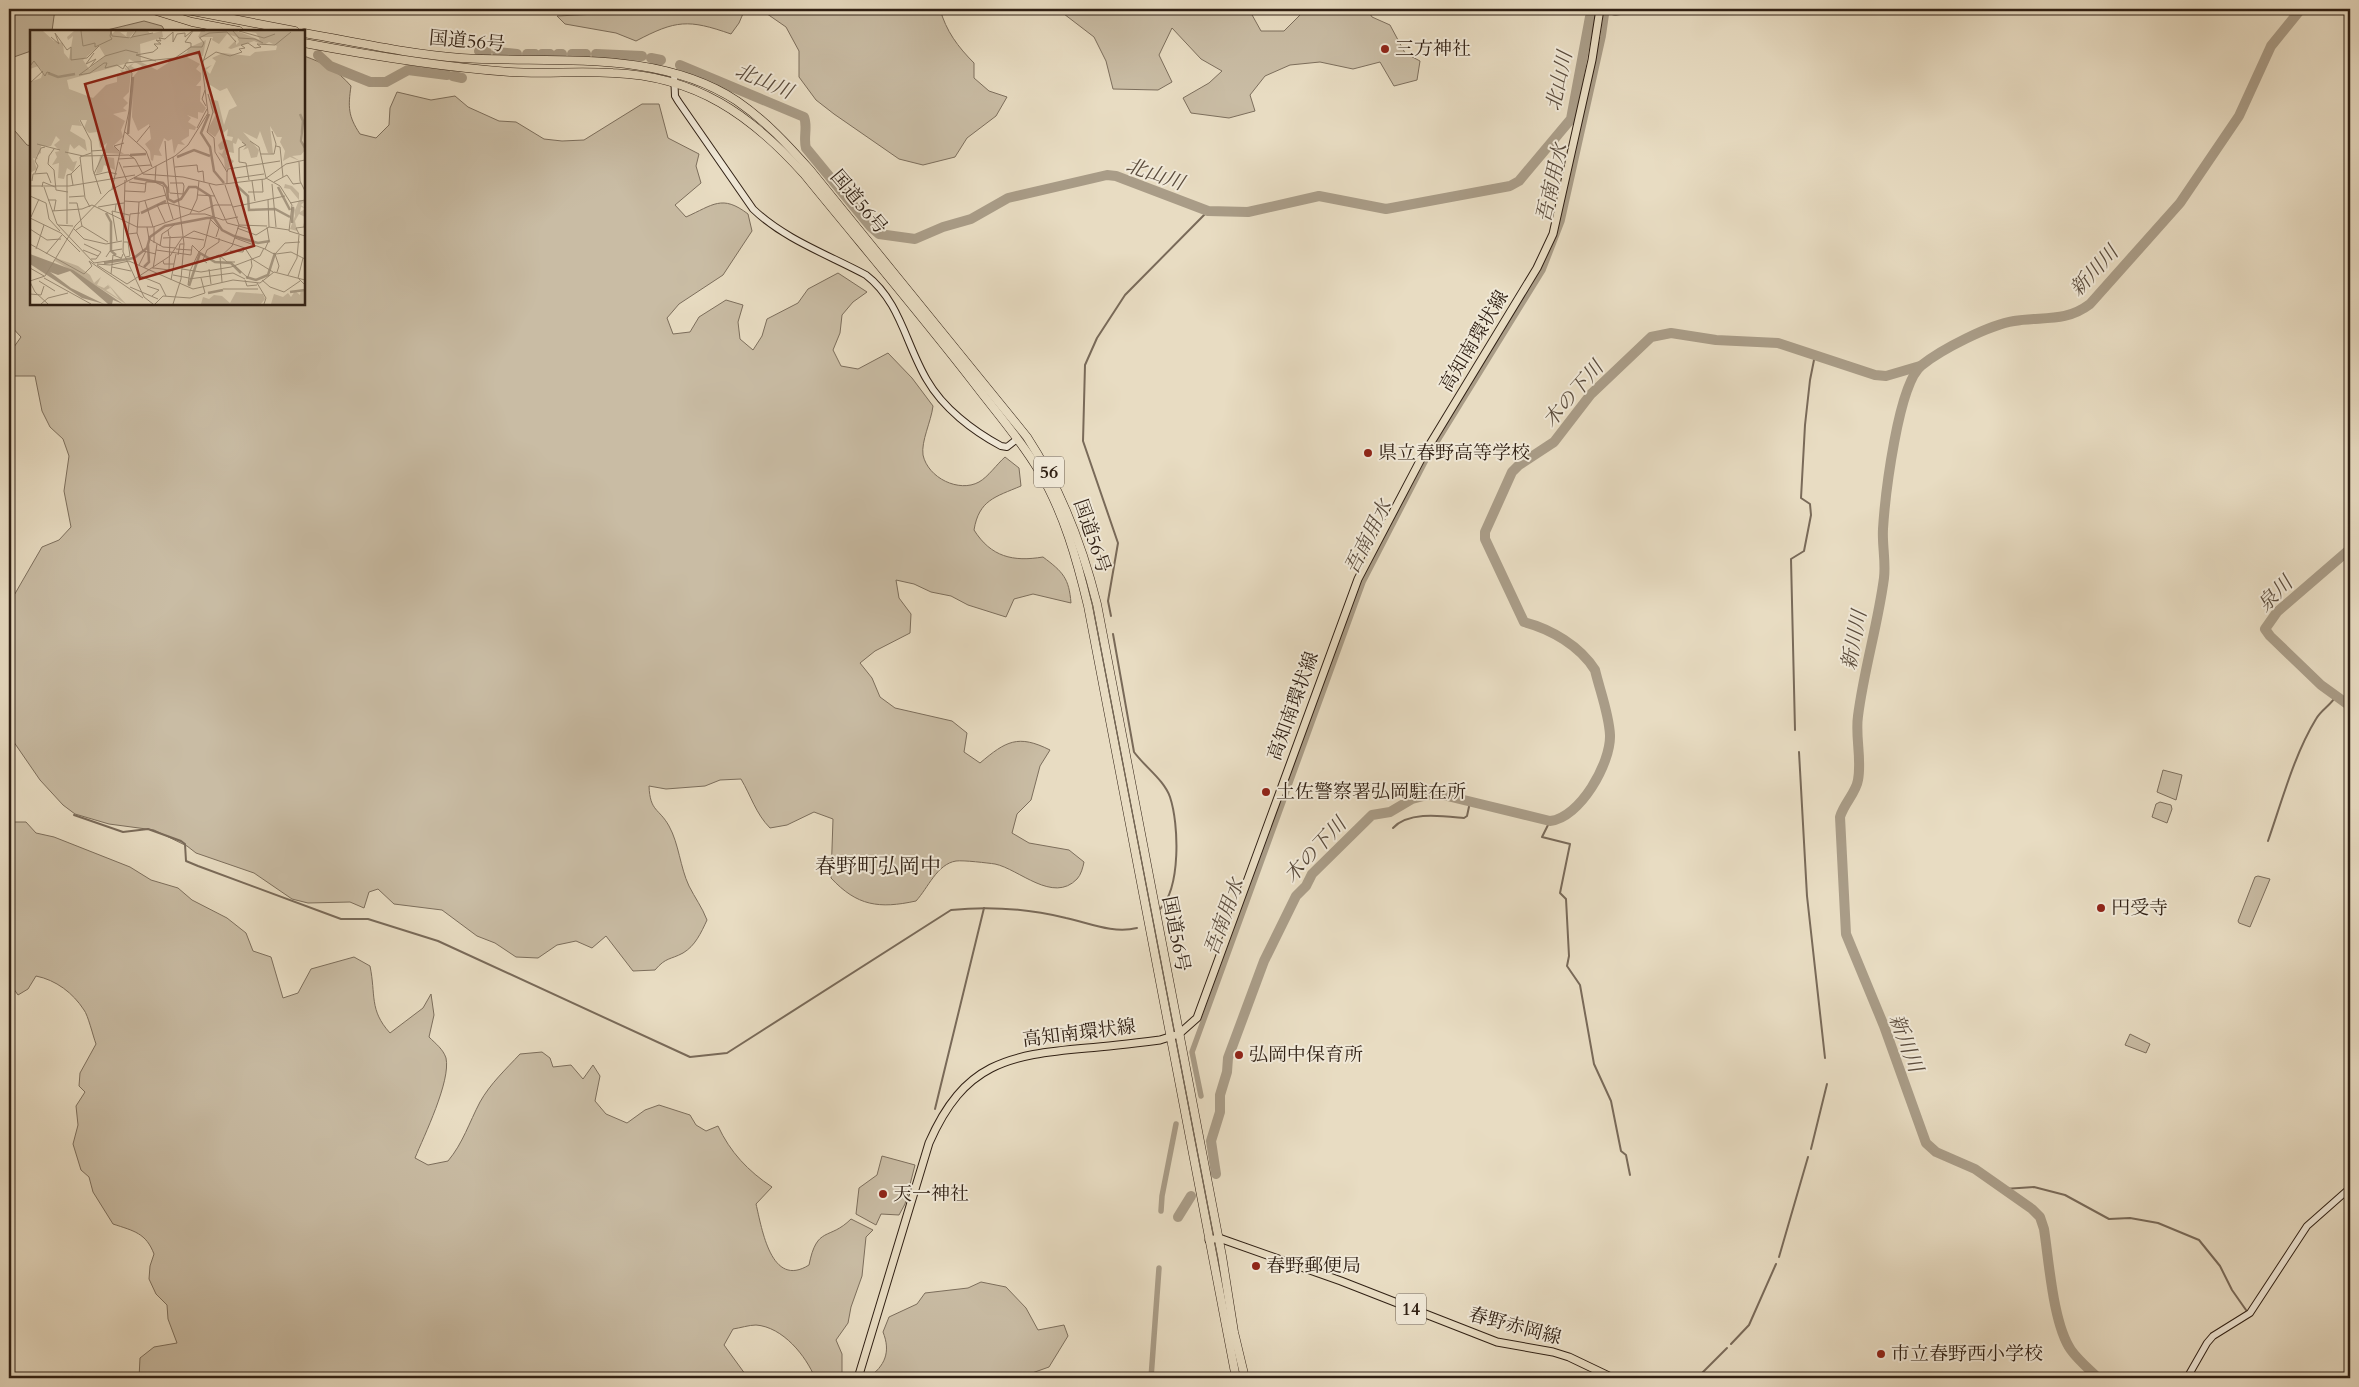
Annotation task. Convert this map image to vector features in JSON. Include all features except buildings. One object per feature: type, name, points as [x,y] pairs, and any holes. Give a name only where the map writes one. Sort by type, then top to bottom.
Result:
[{"type":"highway","points":[[150,9],[192,22],[234,30]]},
{"type":"highway","points":[[182,9],[291,30]]},
{"type":"highway","name":"国道56号","points":[[305,33],[451,57],[513,61],[616,63],[674,73],[700,82],[736,101],[783,139],[811,171],[1005,408],[1048,469],[1076,533],[1097,604],[1178,1034],[1219,1238],[1234,1332],[1245,1378]]},
{"type":"highway","name":"国道56号","points":[[305,43],[435,65],[513,72],[642,75],[674,82],[696,90],[732,108],[778,146],[956,359],[1017,439],[1039,471],[1055,502],[1079,568],[1097,652],[1236,1378]]},
{"type":"main road","name":"高知南環状線","points":[[858,1378],[929,1143],[940,1119],[965,1085],[996,1064],[1019,1056],[1170,1038],[1178,1034],[1197,1018],[1358,579],[1421,459],[1537,268],[1553,234],[1592,60],[1600,9]]},
{"type":"main road","points":[[1209,1240],[1219,1238]]},
{"type":"main road","name":"春野赤岡線","points":[[1219,1238],[1341,1281],[1489,1339],[1569,1357],[1614,1378]]},
{"type":"street","points":[[674,73],[678,101],[753,210],[764,220],[783,232],[866,275],[877,284],[890,301],[926,380],[941,400],[969,425],[1001,446],[1007,446],[1017,439]]},
{"type":"street","points":[[2187,1378],[2206,1343],[2213,1336],[2250,1312],[2308,1226],[2350,1188]]},
{"type":"shaded area","points":[[9,9],[55,9],[52,30],[30,30],[30,51],[11,58],[9,63]]},
{"type":"shaded area","points":[[602,9],[745,9],[739,23],[731,34],[704,26],[682,24],[662,29],[636,41],[616,33],[565,24],[557,16],[597,14]]},
{"type":"shaded area","points":[[760,9],[940,9],[953,38],[974,63],[974,78],[989,91],[1007,97],[996,116],[967,138],[955,157],[923,165],[899,159],[816,100],[799,77],[799,51],[786,27]]},
{"type":"shaded area","points":[[1064,9],[1251,9],[1251,13],[1261,31],[1284,31],[1306,9],[1367,9],[1372,17],[1390,25],[1405,53],[1420,61],[1417,80],[1394,86],[1380,62],[1353,69],[1320,62],[1290,65],[1265,76],[1250,95],[1255,111],[1229,118],[1191,113],[1183,98],[1209,83],[1222,71],[1201,59],[1172,28],[1159,55],[1172,82],[1158,90],[1113,89],[1106,61],[1094,37],[1064,14]]},
{"type":"shaded area","points":[[144,21],[162,26],[164,30],[107,30]]},
{"type":"shaded area","points":[[305,56],[330,68],[351,86],[349,106],[353,122],[360,134],[376,138],[389,125],[390,108],[397,92],[431,100],[455,96],[468,107],[499,121],[516,122],[544,139],[562,141],[584,140],[642,104],[659,104],[668,138],[699,154],[696,166],[701,183],[675,205],[686,217],[717,204],[731,204],[748,214],[752,231],[723,275],[679,304],[667,318],[673,334],[690,332],[699,317],[726,300],[743,305],[738,322],[740,339],[753,350],[762,336],[767,319],[798,303],[808,289],[838,273],[867,292],[853,302],[842,315],[840,333],[833,350],[841,366],[858,369],[888,353],[912,378],[933,406],[923,444],[923,455],[931,470],[945,481],[963,486],[979,482],[1005,457],[1019,468],[1021,486],[996,497],[984,506],[976,520],[974,530],[988,546],[1004,556],[1022,559],[1043,557],[1064,576],[1069,587],[1071,603],[1033,594],[1014,599],[1006,617],[968,605],[951,596],[931,592],[914,584],[896,580],[899,598],[911,614],[910,633],[875,651],[860,663],[872,678],[880,697],[895,708],[952,721],[967,733],[964,752],[980,763],[997,749],[1013,742],[1029,742],[1050,750],[1040,766],[1031,800],[1017,814],[1012,833],[1029,843],[1069,850],[1084,862],[1077,879],[1068,886],[1047,887],[995,864],[956,861],[943,867],[933,877],[916,901],[891,905],[869,903],[850,895],[831,878],[833,819],[814,812],[787,825],[770,828],[757,811],[741,779],[720,780],[705,786],[666,789],[649,786],[651,801],[669,826],[686,879],[707,920],[697,939],[687,950],[665,961],[655,970],[633,971],[606,936],[592,948],[576,941],[557,945],[538,958],[516,957],[495,943],[477,936],[442,910],[394,904],[378,889],[369,892],[364,908],[350,902],[308,903],[292,899],[254,873],[196,853],[187,846],[154,830],[109,824],[75,814],[63,805],[40,780],[9,735],[9,604],[42,547],[59,540],[71,527],[64,491],[69,456],[63,439],[50,427],[42,411],[35,376],[9,376],[9,354],[21,337],[9,324],[9,124],[27,145],[30,146],[30,305],[305,305]]},
{"type":"shaded area","points":[[2163,770],[2182,775],[2176,800],[2157,792]]},
{"type":"shaded area","points":[[2160,802],[2171,805],[2172,809],[2167,823],[2152,817],[2156,804]]},
{"type":"shaded area","points":[[9,822],[26,822],[36,833],[54,837],[130,867],[151,880],[178,888],[192,900],[227,918],[246,933],[253,951],[271,957],[283,998],[298,993],[311,969],[354,957],[370,966],[376,1009],[383,1025],[390,1033],[423,1008],[431,994],[434,1015],[429,1037],[445,1055],[446,1068],[441,1094],[415,1158],[428,1165],[448,1161],[462,1140],[488,1089],[520,1054],[542,1052],[550,1058],[553,1067],[571,1065],[583,1079],[593,1065],[600,1076],[595,1101],[606,1114],[627,1123],[645,1110],[659,1105],[690,1115],[696,1125],[706,1131],[718,1126],[734,1153],[755,1174],[772,1187],[756,1204],[765,1241],[777,1263],[786,1269],[796,1270],[809,1265],[812,1252],[820,1239],[843,1226],[851,1219],[873,1230],[866,1237],[862,1276],[851,1307],[848,1323],[836,1340],[842,1354],[842,1378],[815,1378],[806,1361],[784,1337],[766,1327],[750,1325],[733,1329],[724,1345],[748,1378],[139,1378],[140,1358],[154,1347],[177,1343],[168,1319],[167,1305],[156,1294],[149,1279],[150,1266],[154,1254],[151,1247],[143,1237],[113,1224],[93,1192],[89,1177],[81,1170],[73,1144],[78,1125],[76,1106],[85,1092],[79,1086],[80,1073],[96,1044],[86,1013],[69,993],[57,984],[43,978],[36,976],[28,989],[18,995],[9,982]]},
{"type":"shaded area","points":[[2255,877],[2270,879],[2250,927],[2238,921]]},
{"type":"shaded area","points":[[2130,1034],[2150,1044],[2146,1053],[2125,1045]]},
{"type":"shaded area","points":[[882,1156],[915,1165],[905,1204],[899,1215],[881,1214],[876,1225],[856,1214],[859,1188],[877,1175]]},
{"type":"shaded area","points":[[981,1282],[1006,1287],[1026,1308],[1038,1330],[1064,1325],[1068,1336],[1049,1367],[1018,1378],[868,1378],[879,1369],[885,1358],[886,1346],[883,1332],[889,1317],[917,1304],[925,1293],[968,1288]]},
{"type":"waterway","name":"吾南用水","points":[[1201,1096],[1192,1052],[1363,582],[1427,458],[1543,270],[1562,221],[1603,37],[1607,9]]},
{"type":"waterway","name":"北山川","points":[[1615,11],[1624,9]]},
{"type":"waterway","name":"新川川","points":[[2098,1378],[2074,1354],[2065,1339],[2056,1309],[2044,1229],[2040,1217],[2032,1209],[1975,1169],[1936,1152],[1926,1143],[1884,1026],[1846,934],[1840,817],[1858,780],[1858,716],[1884,578],[1883,529],[1890,468],[1894,442],[1906,394],[1914,376],[1922,365],[1953,345],[1992,327],[2014,321],[2053,318],[2072,314],[2090,304],[2180,203],[2239,116],[2271,46],[2301,9]]},
{"type":"waterway","name":"北山川","points":[[680,65],[804,117],[806,124],[806,148],[871,227],[879,234],[915,239],[943,227],[971,219],[1008,198],[1107,175],[1116,176],[1208,211],[1248,212],[1319,196],[1386,209],[1510,186],[1519,181],[1571,119],[1590,17]]},
{"type":"waterway","name":"北山川","points":[[479,51],[487,52]]},
{"type":"waterway","name":"北山川","points":[[497,52],[517,54]]},
{"type":"waterway","name":"北山川","points":[[527,54],[535,54]]},
{"type":"waterway","name":"北山川","points":[[542,54],[550,54]]},
{"type":"waterway","name":"北山川","points":[[572,54],[586,54]]},
{"type":"waterway","name":"北山川","points":[[596,54],[642,56]]},
{"type":"waterway","name":"北山川","points":[[318,55],[330,66],[370,82],[386,82],[408,70],[447,75]]},
{"type":"waterway","name":"北山川","points":[[651,58],[661,60]]},
{"type":"waterway","name":"北山川","points":[[453,76],[462,78]]},
{"type":"waterway","points":[[1111,616],[1108,601],[1118,543],[1083,441],[1085,365],[1097,338],[1125,295],[1208,211]]},
{"type":"waterway","name":"木の下川","points":[[1216,1174],[1211,1141],[1220,1112],[1220,1095],[1227,1072],[1228,1058],[1264,961],[1296,896],[1306,886],[1312,874],[1372,815],[1390,812],[1412,799],[1435,793],[1550,821],[1561,818],[1572,810],[1592,787],[1605,760],[1610,735],[1595,670],[1589,661],[1573,646],[1544,629],[1524,622],[1485,539],[1485,532],[1512,472],[1519,465],[1554,442],[1591,394],[1651,337],[1671,333],[1716,340],[1778,343],[1875,375],[1886,376],[1920,366]]},
{"type":"waterway","points":[[1795,730],[1791,559],[1804,551],[1811,515],[1810,504],[1801,498],[1805,425],[1815,355]]},
{"type":"waterway","name":"泉川","points":[[2350,549],[2277,612],[2265,629],[2321,685],[2350,706]]},
{"type":"waterway","points":[[1113,634],[1134,752],[1159,779],[1170,797],[1173,809],[1176,839],[1175,871],[1167,899],[1160,909]]},
{"type":"waterway","points":[[2268,841],[2289,778],[2308,733],[2318,716],[2336,696]]},
{"type":"waterway","points":[[1799,752],[1807,896],[1825,1058]]},
{"type":"waterway","points":[[1393,828],[1408,819],[1417,817],[1464,818],[1467,816],[1470,802]]},
{"type":"waterway","points":[[74,815],[123,832],[148,829],[181,841],[185,844],[186,861],[198,866],[341,919],[368,919],[438,941],[690,1057],[727,1053],[951,910],[979,908],[1023,910],[1110,929],[1137,928]]},
{"type":"waterway","points":[[1550,821],[1542,837],[1570,844],[1560,893],[1566,899],[1569,956],[1567,966],[1580,985],[1594,1064],[1611,1101],[1621,1151],[1626,1155],[1630,1175]]},
{"type":"waterway","points":[[935,1109],[984,908]]},
{"type":"waterway","points":[[1811,1149],[1827,1084]]},
{"type":"waterway","name":"吾南用水","points":[[1161,1211],[1162,1196],[1176,1124]]},
{"type":"waterway","points":[[1779,1257],[1808,1157]]},
{"type":"waterway","points":[[2004,1189],[2034,1187],[2065,1195],[2109,1219],[2130,1218],[2158,1223],[2199,1240],[2220,1266],[2232,1290],[2246,1310]]},
{"type":"waterway","name":"木の下川","points":[[1178,1217],[1191,1196]]},
{"type":"waterway","points":[[1731,1344],[1749,1325],[1776,1264]]},
{"type":"waterway","name":"吾南用水","points":[[1151,1378],[1159,1268]]},
{"type":"waterway","points":[[1697,1378],[1727,1348]]},
{"type":"place","name":"三方神社","points":[[1385,49]]},
{"type":"place","name":"県立春野高等学校","points":[[1368,453]]},
{"type":"place","name":"土佐警察署弘岡駐在所","points":[[1266,792]]},
{"type":"place","name":"円受寺","points":[[2101,908]]},
{"type":"place","name":"弘岡中保育所","points":[[1239,1055]]},
{"type":"place","name":"天一神社","points":[[883,1194]]},
{"type":"place","name":"春野郵便局","points":[[1256,1266]]},
{"type":"place","name":"市立春野西小学校","points":[[1881,1354]]},
{"type":"district","name":"春野町弘岡中","points":[[878,866]]}]
